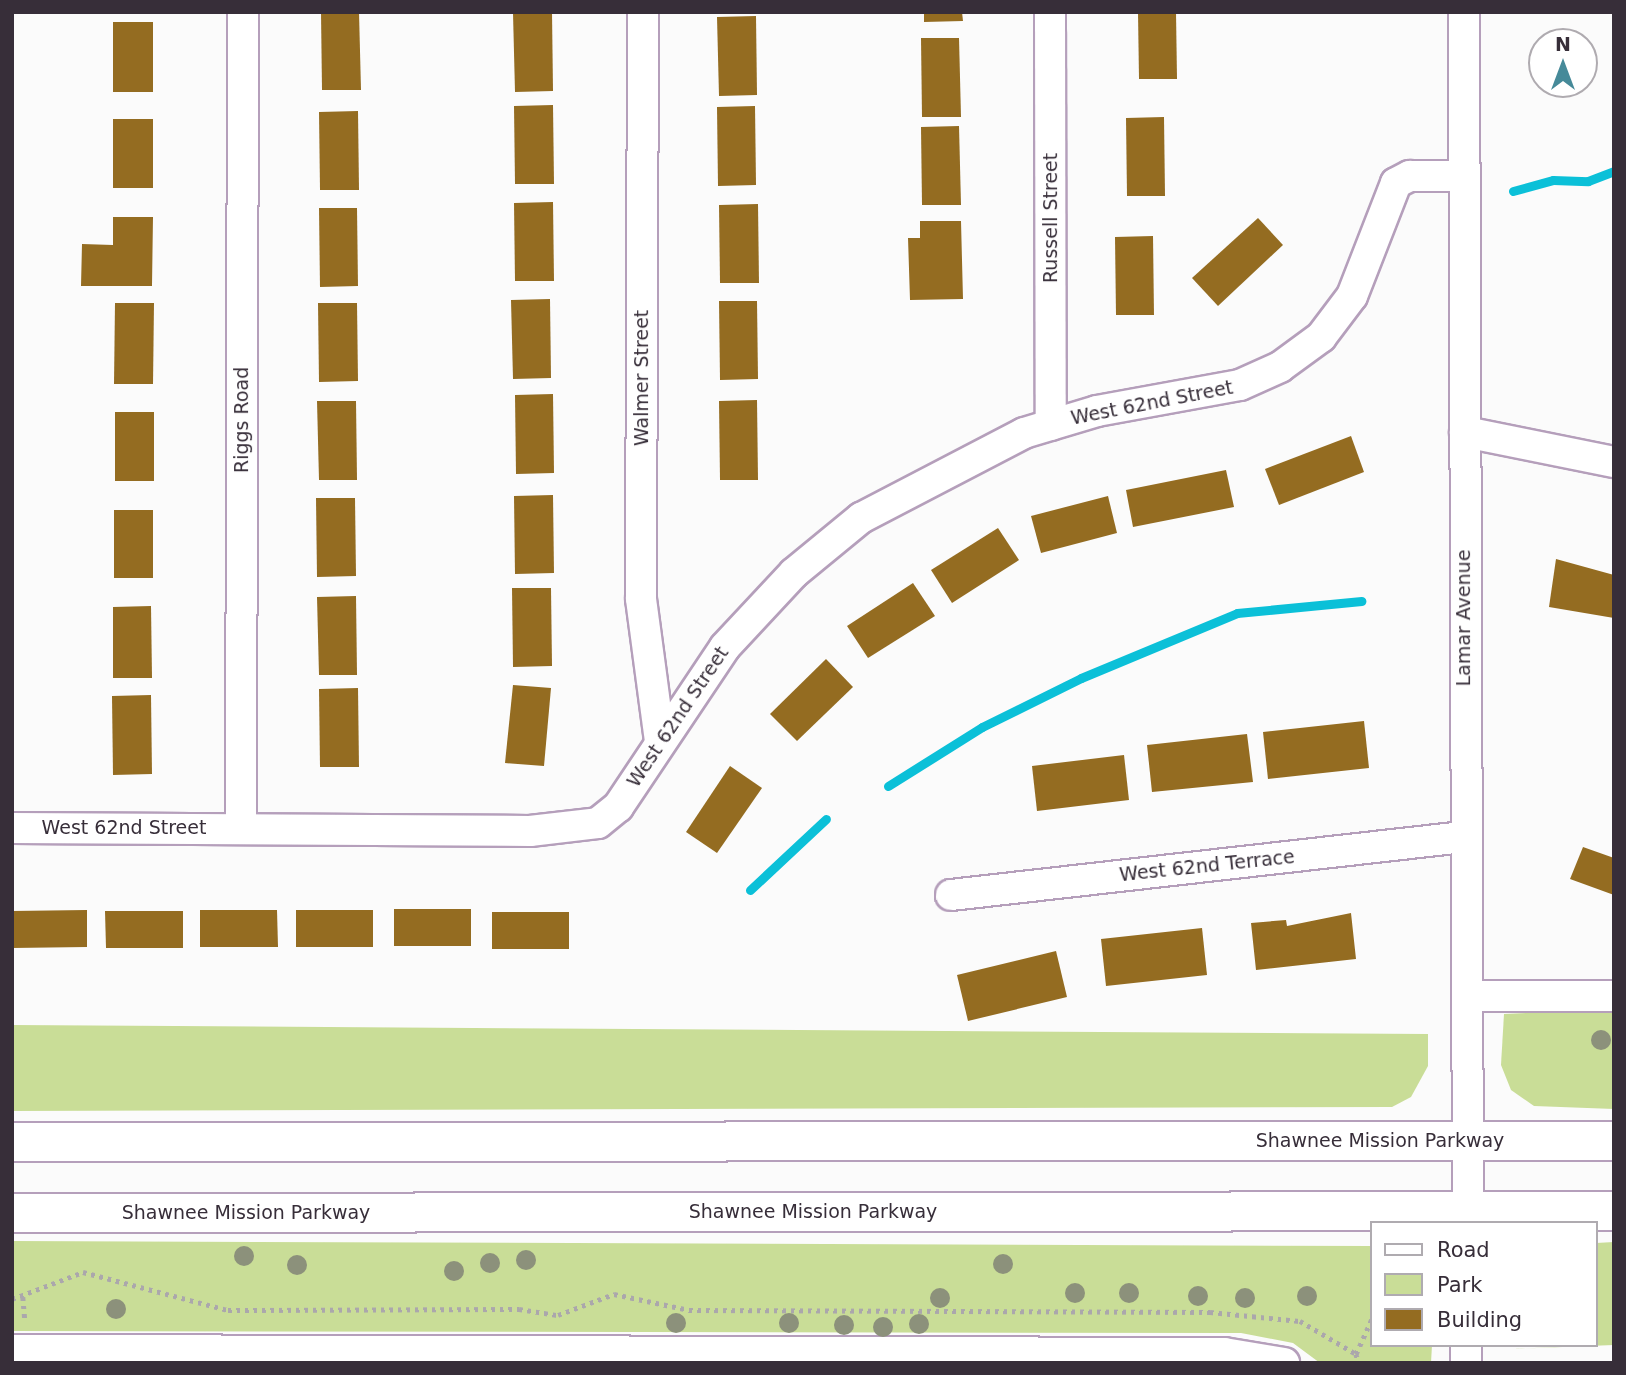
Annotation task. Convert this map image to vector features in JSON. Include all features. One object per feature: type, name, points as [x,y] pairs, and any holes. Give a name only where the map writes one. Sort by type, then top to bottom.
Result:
[{"type":"highway","name":"Shawnee Mission Parkway","points":[[12,1143],[1614,1141]]},
{"type":"highway","name":"Shawnee Mission Parkway","points":[[12,1213],[1468,1217],[1614,1211]]},
{"type":"street","name":"Riggs Road","points":[[241,828],[243,12]]},
{"type":"street","name":"Walmer Street","points":[[643,12],[641,599],[660,742]]},
{"type":"street","name":"Russell Street","points":[[1051,12],[1051,425]]},
{"type":"street","name":"Lamar Avenue","points":[[1464,12],[1463,837],[1468,1217]]},
{"type":"street","name":"West 62nd Street","points":[[12,828],[588,826],[612,814],[725,647],[826,545],[937,473],[1051,425],[1240,386],[1280,368],[1321,337],[1352,296],[1392,188],[1410,176],[1463,176]]},
{"type":"street","points":[[1465,432],[1614,462]]},
{"type":"street","name":"West 62nd Terrace","points":[[951,895],[1463,837]]},
{"type":"street","points":[[1467,996],[1614,996]]},
{"type":"street","points":[[12,1350],[1224,1353],[1284,1363]]},
{"type":"path","points":[[12,1299],[83,1272],[228,1310],[558,1315],[614,1294],[689,1310],[1210,1312],[1300,1321],[1356,1354],[1359,1363]]},
{"type":"path","points":[[1356,1354],[1370,1322]]},
{"type":"green space","points":[[1614,1009],[1614,1109],[1534,1106],[1511,1090],[1501,1065],[1504,1014]]},
{"type":"green space","points":[[12,1025],[1428,1034],[1428,1066],[1411,1097],[1392,1107],[12,1111]]},
{"type":"green space","points":[[12,1241],[1370,1246],[1370,1347],[1432,1347],[1431,1363],[1320,1363],[1293,1343],[1241,1333],[12,1331]]},
{"type":"green space","points":[[1614,1242],[1614,1345],[1598,1346],[1598,1243]]},
{"type":"building","points":[[321,12],[359,12],[361,90],[322,90]]},
{"type":"building","points":[[552,12],[553,91],[515,92],[513,13]]},
{"type":"building","points":[[924,12],[962,12],[963,21],[924,22]]},
{"type":"building","points":[[1138,12],[1176,12],[1177,79],[1139,79]]},
{"type":"building","points":[[756,16],[757,95],[719,96],[717,17]]},
{"type":"building","points":[[113,22],[153,22],[153,92],[113,92]]},
{"type":"building","points":[[921,38],[959,38],[961,117],[922,117]]},
{"type":"building","points":[[553,105],[554,184],[515,184],[514,106]]},
{"type":"building","points":[[755,106],[756,185],[718,186],[717,107]]},
{"type":"building","points":[[358,111],[359,190],[320,190],[319,112]]},
{"type":"building","points":[[1164,117],[1165,196],[1127,196],[1126,118]]},
{"type":"building","points":[[113,119],[153,119],[153,188],[113,188]]},
{"type":"building","points":[[959,126],[961,205],[922,205],[921,127]]},
{"type":"building","points":[[553,202],[554,281],[515,281],[514,203]]},
{"type":"building","points":[[758,204],[759,283],[720,283],[719,205]]},
{"type":"building","points":[[319,208],[357,208],[358,286],[320,287]]},
{"type":"building","points":[[113,217],[153,217],[152,286],[81,286],[82,244],[113,245]]},
{"type":"building","points":[[1258,218],[1283,245],[1218,306],[1192,278]]},
{"type":"building","points":[[920,221],[961,221],[963,299],[910,300],[908,238],[920,238]]},
{"type":"building","points":[[1153,236],[1154,315],[1116,315],[1115,237]]},
{"type":"building","points":[[550,299],[551,378],[513,379],[511,300]]},
{"type":"building","points":[[719,301],[757,301],[758,379],[720,380]]},
{"type":"building","points":[[115,303],[154,303],[153,384],[114,384]]},
{"type":"building","points":[[318,303],[357,303],[358,381],[319,382]]},
{"type":"building","points":[[553,394],[554,473],[516,474],[515,395]]},
{"type":"building","points":[[757,400],[758,480],[720,480],[719,401]]},
{"type":"building","points":[[317,401],[356,401],[357,480],[319,480]]},
{"type":"building","points":[[115,412],[154,412],[154,481],[115,481]]},
{"type":"building","points":[[1351,436],[1364,472],[1279,505],[1265,469]]},
{"type":"building","points":[[1226,470],[1234,507],[1133,527],[1126,490]]},
{"type":"building","points":[[553,495],[554,573],[515,574],[514,496]]},
{"type":"building","points":[[1108,496],[1117,533],[1041,553],[1031,516]]},
{"type":"building","points":[[316,498],[355,498],[356,576],[317,577]]},
{"type":"building","points":[[114,510],[153,510],[153,578],[114,578]]},
{"type":"building","points":[[998,528],[1019,560],[952,603],[931,570]]},
{"type":"building","points":[[1556,559],[1614,575],[1614,618],[1549,607]]},
{"type":"building","points":[[913,583],[935,616],[868,658],[847,626]]},
{"type":"building","points":[[512,588],[551,588],[552,666],[513,667]]},
{"type":"building","points":[[356,596],[357,675],[319,675],[317,597]]},
{"type":"building","points":[[151,606],[152,678],[113,678],[113,607]]},
{"type":"building","points":[[826,659],[853,687],[797,741],[770,714]]},
{"type":"building","points":[[513,685],[551,688],[544,766],[505,763]]},
{"type":"building","points":[[358,688],[359,767],[320,767],[319,689]]},
{"type":"building","points":[[151,695],[152,774],[113,775],[112,696]]},
{"type":"building","points":[[1364,721],[1369,768],[1268,779],[1263,732]]},
{"type":"building","points":[[1247,734],[1253,782],[1152,792],[1147,745]]},
{"type":"building","points":[[1124,755],[1129,800],[1037,811],[1032,766]]},
{"type":"building","points":[[730,766],[762,788],[717,853],[686,832]]},
{"type":"building","points":[[1583,847],[1614,858],[1614,895],[1570,879]]},
{"type":"building","points":[[394,909],[471,909],[471,946],[394,946]]},
{"type":"building","points":[[87,910],[87,947],[12,948],[12,911]]},
{"type":"building","points":[[200,910],[277,910],[278,947],[200,947]]},
{"type":"building","points":[[296,910],[373,910],[373,947],[296,947]]},
{"type":"building","points":[[105,911],[183,911],[183,948],[106,948]]},
{"type":"building","points":[[492,912],[569,912],[569,949],[492,949]]},
{"type":"building","points":[[1351,913],[1356,959],[1256,970],[1251,923],[1286,920],[1287,926]]},
{"type":"building","points":[[1202,928],[1207,975],[1106,986],[1101,939]]},
{"type":"building","points":[[1056,951],[1067,997],[968,1021],[957,975]]},
{"type":"waterway","points":[[1513,191],[1553,180],[1588,181],[1614,171]]},
{"type":"waterway","points":[[888,786],[982,727],[1081,678],[1237,613],[1361,601]]},
{"type":"waterway","points":[[750,890],[826,819]]}]
